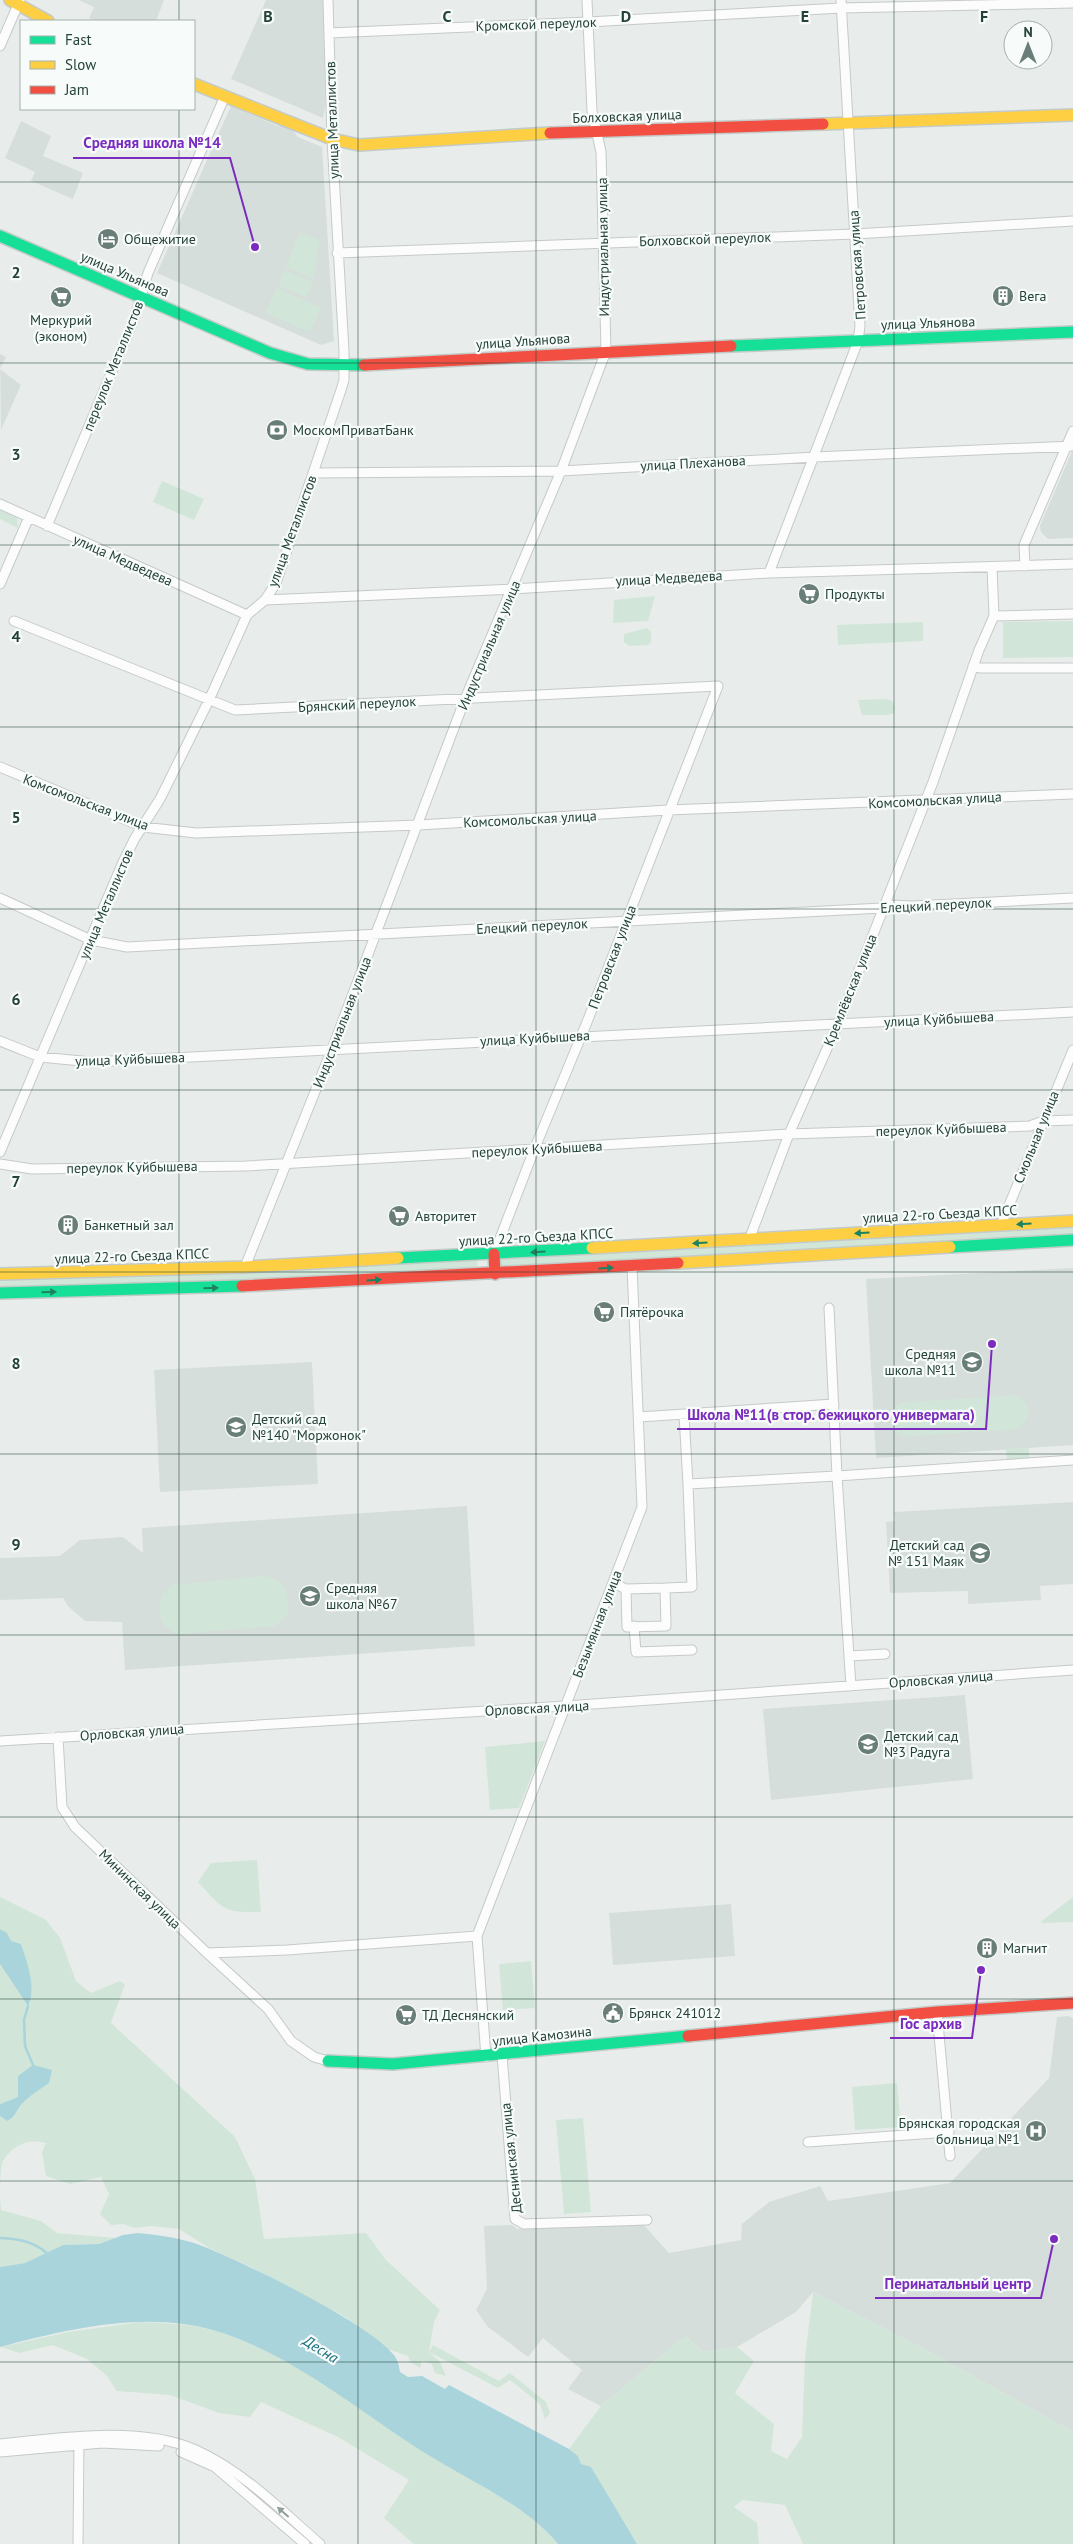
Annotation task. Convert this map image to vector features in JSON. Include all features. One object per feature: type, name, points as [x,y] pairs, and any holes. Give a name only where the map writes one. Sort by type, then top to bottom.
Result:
[{"type":"main road","points":[[16,2],[46,20]]},
{"type":"main road","name":"Болховская улица","points":[[195,84],[332,139],[359,145],[492,135],[596,133],[1073,115]]},
{"type":"main road","name":"улица Ульянова","points":[[0,236],[294,362],[322,366],[606,351],[1073,332]]},
{"type":"main road","name":"улица 22-го Съезда КПСС","points":[[0,1274],[245,1267],[1073,1221]]},
{"type":"main road","points":[[0,1293],[219,1288],[495,1274],[1073,1240]]},
{"type":"main road","points":[[494,1254],[495,1274]]},
{"type":"main road","name":"улица Камозина","points":[[328,2061],[393,2064],[486,2057],[937,2012],[1073,2003]]},
{"type":"street","name":"улица Металлистов","points":[[0,1152],[123,862],[160,799],[209,700],[247,615],[265,600],[279,576],[341,390],[344,366],[332,139],[328,0]]},
{"type":"street","name":"Индустриальная улица","points":[[245,1267],[288,1163],[466,699],[561,471],[606,351],[601,152],[592,111],[587,0]]},
{"type":"street","points":[[0,46],[16,2]]},
{"type":"street","name":"Кромской переулок","points":[[329,33],[588,22],[841,4],[1073,4]]},
{"type":"street","name":"Петровская улица","points":[[769,573],[858,341],[860,326],[841,4]]},
{"type":"street","name":"переулок Металлистов","points":[[47,526],[134,319],[148,273],[225,96]]},
{"type":"street","name":"Болховской переулок","points":[[338,253],[855,234],[1073,222]]},
{"type":"street","points":[[1025,566],[1024,545],[1070,447],[1073,431]]},
{"type":"street","name":"улица Плеханова","points":[[314,473],[561,471],[814,457],[1070,447]]},
{"type":"street","name":"улица Медведева","points":[[0,504],[247,615]]},
{"type":"street","points":[[0,584],[29,517]]},
{"type":"street","name":"улица Медведева","points":[[265,600],[513,589],[769,573],[1073,564]]},
{"type":"street","name":"Кремлёвская улица","points":[[749,1240],[789,1134],[838,1024],[925,801],[973,666],[994,616],[992,567]]},
{"type":"street","points":[[994,616],[1073,614]]},
{"type":"street","name":"Брянский переулок","points":[[14,621],[235,710],[718,686]]},
{"type":"street","points":[[973,666],[980,668],[1073,668]]},
{"type":"street","name":"Петровская улица","points":[[494,1254],[627,921],[668,810],[718,686]]},
{"type":"street","name":"Комсомольская улица","points":[[0,767],[143,827],[196,833],[419,825],[668,810],[1073,794]]},
{"type":"street","name":"Елецкий переулок","points":[[0,898],[91,940],[112,945],[143,947],[882,908],[891,905],[912,906],[1073,898]]},
{"type":"street","name":"улица Куйбышева","points":[[0,1041],[40,1057],[62,1061],[92,1062],[1073,1012]]},
{"type":"street","name":"Смольная улица","points":[[1000,1225],[1073,1050]]},
{"type":"street","name":"переулок Куйбышева","points":[[0,1164],[32,1169],[246,1166],[789,1134],[1030,1126],[1043,1121],[1073,1120]]},
{"type":"street","name":"Безымянная улица","points":[[486,2057],[477,1936],[642,1507],[632,1266]]},
{"type":"street","points":[[829,1308],[837,1476],[851,1686]]},
{"type":"street","points":[[639,1417],[834,1404]]},
{"type":"street","points":[[613,1583],[626,1589],[692,1587],[684,1415]]},
{"type":"street","points":[[688,1484],[1073,1460]]},
{"type":"street","points":[[626,1589],[628,1627],[666,1626],[665,1588]]},
{"type":"street","points":[[634,1626],[636,1652],[692,1650]]},
{"type":"street","points":[[849,1656],[885,1654]]},
{"type":"street","name":"Орловская улица","points":[[0,1741],[565,1706],[1073,1670]]},
{"type":"street","name":"Мининская улица","points":[[58,1737],[62,1807],[75,1827],[206,1953],[268,2009],[272,2016]]},
{"type":"street","points":[[206,1953],[288,1950],[477,1936]]},
{"type":"street","points":[[937,2012],[950,2156]]},
{"type":"street","name":"улица Камозина","points":[[272,2016],[300,2050],[328,2061]]},
{"type":"street","name":"Деснинская улица","points":[[502,2055],[515,2218],[524,2224],[544,2225],[647,2220]]},
{"type":"street","points":[[808,2142],[949,2132]]},
{"type":"street","points":[[0,2444],[134,2436],[195,2449],[218,2462],[257,2490],[320,2544]]},
{"type":"street","points":[[78,2544],[79,2440]]},
{"type":"street","points":[[0,2452],[79,2440],[163,2446],[192,2455],[215,2467],[305,2544]]},
{"type":"shaded area","points":[[79,0],[164,0],[156,20],[93,20],[89,18],[94,7]]},
{"type":"shaded area","points":[[266,0],[324,0],[325,108],[323,118],[231,79]]},
{"type":"shaded area","points":[[231,106],[278,126],[282,124],[291,128],[298,137],[322,147],[334,341],[321,345],[157,273]]},
{"type":"shaded area","points":[[21,121],[51,136],[43,156],[83,173],[73,199],[31,181],[35,172],[5,158]]},
{"type":"shaded area","points":[[0,354],[6,357],[0,369]]},
{"type":"shaded area","points":[[0,369],[21,385],[1,430]]},
{"type":"shaded area","points":[[1073,449],[1073,538],[1048,539],[1041,532],[1040,526]]},
{"type":"shaded area","name":"Средняя школа №11","points":[[1073,1268],[1073,1445],[876,1458],[866,1279]]},
{"type":"shaded area","name":"Детский сад №140 \"Моржонок\"","points":[[312,1362],[318,1484],[160,1492],[154,1370]]},
{"type":"shaded area","name":"Детский сад № 151 Маяк","points":[[1073,1502],[1073,1584],[1040,1586],[1041,1600],[968,1604],[968,1591],[890,1593],[886,1522],[895,1521],[894,1512]]},
{"type":"shaded area","name":"Средняя школа №67","points":[[467,1506],[475,1646],[125,1670],[122,1622],[85,1621],[68,1606],[63,1598],[0,1600],[0,1558],[60,1556],[80,1540],[123,1537],[143,1553],[142,1528]]},
{"type":"shaded area","name":"Детский сад №3 Радуга","points":[[965,1695],[973,1779],[771,1800],[763,1709]]},
{"type":"shaded area","points":[[731,1904],[735,1956],[613,1965],[609,1913]]},
{"type":"shaded area","points":[[1068,2016],[1073,2018],[1073,2432],[926,2350],[813,2292],[796,2312],[737,2347],[702,2352],[687,2337],[680,2340],[601,2406],[568,2389],[582,2370],[543,2338],[528,2357],[488,2327],[476,2310],[487,2289],[484,2226],[512,2225],[517,2229],[642,2223],[669,2253],[741,2240],[742,2224],[769,2202],[820,2186],[828,2201],[950,2183],[1049,2078],[1057,2017]]},
{"type":"green space","points":[[300,233],[319,240],[314,279],[286,267]]},
{"type":"green space","points":[[285,270],[313,282],[306,297],[278,285]]},
{"type":"green space","points":[[277,288],[321,308],[310,332],[265,313]]},
{"type":"green space","points":[[162,481],[204,499],[194,520],[153,502]]},
{"type":"green space","points":[[0,509],[17,517],[18,528],[0,519]]},
{"type":"green space","points":[[655,596],[648,621],[613,623],[614,600]]},
{"type":"green space","points":[[1073,621],[1073,657],[1003,658],[1003,622]]},
{"type":"green space","points":[[923,622],[923,641],[838,645],[837,625]]},
{"type":"green space","points":[[647,628],[651,632],[651,642],[648,645],[629,646],[624,642],[624,634]]},
{"type":"green space","points":[[886,699],[892,701],[895,707],[894,713],[888,715],[862,715],[858,700]]},
{"type":"green space","points":[[1073,1225],[1073,1235],[505,1268],[500,1264],[502,1259]]},
{"type":"green space","points":[[475,1259],[478,1262],[476,1269],[237,1283],[0,1288],[0,1279]]},
{"type":"green space","points":[[1016,1395],[1028,1407],[1028,1417],[1022,1426],[1016,1429],[904,1437],[899,1435],[891,1426],[891,1412],[900,1403]]},
{"type":"green space","points":[[1029,1448],[1029,1463],[1007,1465],[1006,1449]]},
{"type":"green space","points":[[264,1576],[282,1585],[287,1596],[287,1616],[275,1626],[177,1634],[164,1624],[159,1610],[160,1603],[162,1596],[173,1585]]},
{"type":"green space","points":[[545,1741],[519,1808],[490,1810],[485,1747]]},
{"type":"green space","points":[[257,1860],[261,1912],[238,1912],[224,1908],[198,1882],[211,1863]]},
{"type":"green space","points":[[0,1897],[46,1920],[60,1938],[76,1981],[91,1993],[120,1981],[125,1984],[111,2023],[235,2137],[255,2179],[264,2239],[366,2233],[386,2260],[440,2310],[434,2322],[429,2352],[440,2362],[446,2376],[435,2373],[432,2364],[422,2361],[420,2368],[410,2362],[408,2356],[385,2348],[347,2318],[251,2267],[211,2249],[179,2229],[151,2226],[135,2228],[123,2224],[111,2225],[100,2214],[109,2194],[101,2177],[70,2184],[46,2176],[42,2152],[46,2143],[27,2142],[11,2151],[2,2163],[0,2185],[0,2116],[7,2121],[10,2119],[23,2103],[49,2083],[18,2076],[18,2097],[0,2104],[0,1964],[28,2006],[32,1992],[30,1975],[21,1944],[11,1941],[7,1933],[0,1929]]},
{"type":"green space","points":[[1073,1897],[1073,1922],[1041,1923],[1043,1920]]},
{"type":"green space","points":[[531,1961],[535,2008],[503,2010],[499,1964]]},
{"type":"green space","points":[[897,2083],[901,2127],[855,2130],[852,2087]]},
{"type":"green space","points":[[583,2118],[591,2212],[564,2214],[556,2120]]},
{"type":"green space","points":[[0,2197],[1,2210],[41,2221],[57,2233],[116,2238],[99,2244],[63,2245],[25,2263],[0,2267]]},
{"type":"green space","points":[[813,2292],[926,2350],[1073,2432],[1073,2544],[803,2544],[785,2505],[742,2500],[734,2507],[757,2523],[759,2544],[637,2544],[591,2468],[581,2464],[578,2456],[569,2449],[601,2406],[680,2340],[687,2337],[702,2352],[737,2347],[754,2361],[735,2393],[774,2424],[771,2451],[787,2459],[802,2437],[805,2357]]},
{"type":"green space","points":[[141,2322],[179,2324],[216,2331],[272,2354],[324,2384],[441,2462],[514,2505],[545,2530],[558,2544],[414,2544],[384,2518],[409,2480],[338,2437],[261,2402],[250,2417],[219,2413],[170,2395],[117,2391],[106,2375],[87,2359],[53,2345],[19,2353],[1,2347],[68,2332]]},
{"type":"green space","points":[[433,2345],[499,2381],[510,2373],[546,2402],[550,2413],[545,2419],[540,2404],[510,2380],[498,2388],[429,2352]]},
{"type":"water","points":[[0,1929],[7,1933],[11,1941],[21,1944],[28,1967],[32,1991],[28,2006],[0,1964]]},
{"type":"water","points":[[33,2065],[52,2070],[49,2083],[26,2100],[7,2121],[0,2116],[0,2104],[18,2097],[18,2076]]},
{"type":"water","name":"Десна","points":[[138,2233],[159,2235],[194,2243],[239,2262],[304,2294],[364,2330],[386,2347],[397,2360],[400,2372],[408,2377],[422,2376],[445,2389],[449,2385],[569,2449],[578,2456],[581,2464],[591,2467],[637,2544],[558,2544],[545,2530],[514,2505],[425,2453],[324,2385],[272,2354],[245,2341],[216,2331],[190,2325],[163,2322],[108,2324],[80,2328],[0,2347],[0,2267],[25,2263],[63,2245],[99,2244],[123,2235]]},
{"type":"waterway","points":[[28,2006],[24,2020],[25,2046],[33,2065]]},
{"type":"waterway","points":[[0,2238],[26,2242],[37,2246],[48,2254]]},
{"type":"traffic: fast","points":[[0,236],[270,353],[308,364],[364,365]]},
{"type":"traffic: fast","points":[[731,346],[1073,332]]},
{"type":"traffic: fast","points":[[950,1247],[1073,1240]]},
{"type":"traffic: fast","points":[[398,1258],[592,1248]]},
{"type":"traffic: fast","points":[[0,1293],[242,1286]]},
{"type":"traffic: fast","points":[[328,2061],[393,2064],[688,2036]]},
{"type":"traffic: slow","points":[[10,0],[46,20]]},
{"type":"traffic: slow","points":[[195,84],[332,139],[359,145],[550,133]]},
{"type":"traffic: slow","points":[[823,124],[1073,115]]},
{"type":"traffic: slow","points":[[592,1248],[1073,1221]]},
{"type":"traffic: slow","points":[[678,1263],[950,1247]]},
{"type":"traffic: slow","points":[[0,1274],[245,1267],[398,1258]]},
{"type":"traffic: jam","points":[[550,133],[823,124]]},
{"type":"traffic: jam","points":[[364,365],[731,346]]},
{"type":"traffic: jam","points":[[494,1254],[495,1274]]},
{"type":"traffic: jam","points":[[242,1286],[678,1263]]},
{"type":"traffic: jam","points":[[688,2036],[937,2012],[1073,2003]]},
{"type":"place","name":"Общежитие","points":[[108,239]]},
{"type":"place","name":"Средняя школа №14","points":[[255,247]]},
{"type":"place","name":"Вега","points":[[1003,296]]},
{"type":"place","name":"Меркурий (эконом)","points":[[61,297]]},
{"type":"place","name":"МоскомПриватБанк","points":[[277,430]]},
{"type":"place","name":"Продукты","points":[[809,594]]},
{"type":"place","name":"Авторитет","points":[[399,1216]]},
{"type":"place","name":"Банкетный зал","points":[[68,1225]]},
{"type":"place","name":"Пятёрочка","points":[[604,1312]]},
{"type":"place","name":"Школа №11(в стор. бежицкого универмага)","points":[[992,1344]]},
{"type":"place","name":"Средняя школа №11","points":[[972,1362]]},
{"type":"place","name":"Детский сад №140 \"Моржонок\"","points":[[236,1427]]},
{"type":"place","name":"Детский сад № 151 Маяк","points":[[980,1553]]},
{"type":"place","name":"Средняя школа №67","points":[[310,1596]]},
{"type":"place","name":"Детский сад №3 Радуга","points":[[868,1744]]},
{"type":"place","name":"Магнит","points":[[987,1948]]},
{"type":"place","name":"Гос архив","points":[[981,1970]]},
{"type":"place","name":"Брянск 241012","points":[[613,2013]]},
{"type":"place","name":"ТД Деснянский","points":[[406,2015]]},
{"type":"place","name":"Брянская городская больница №1","points":[[1036,2131]]},
{"type":"place","name":"Перинатальный центр","points":[[1054,2239]]}]
